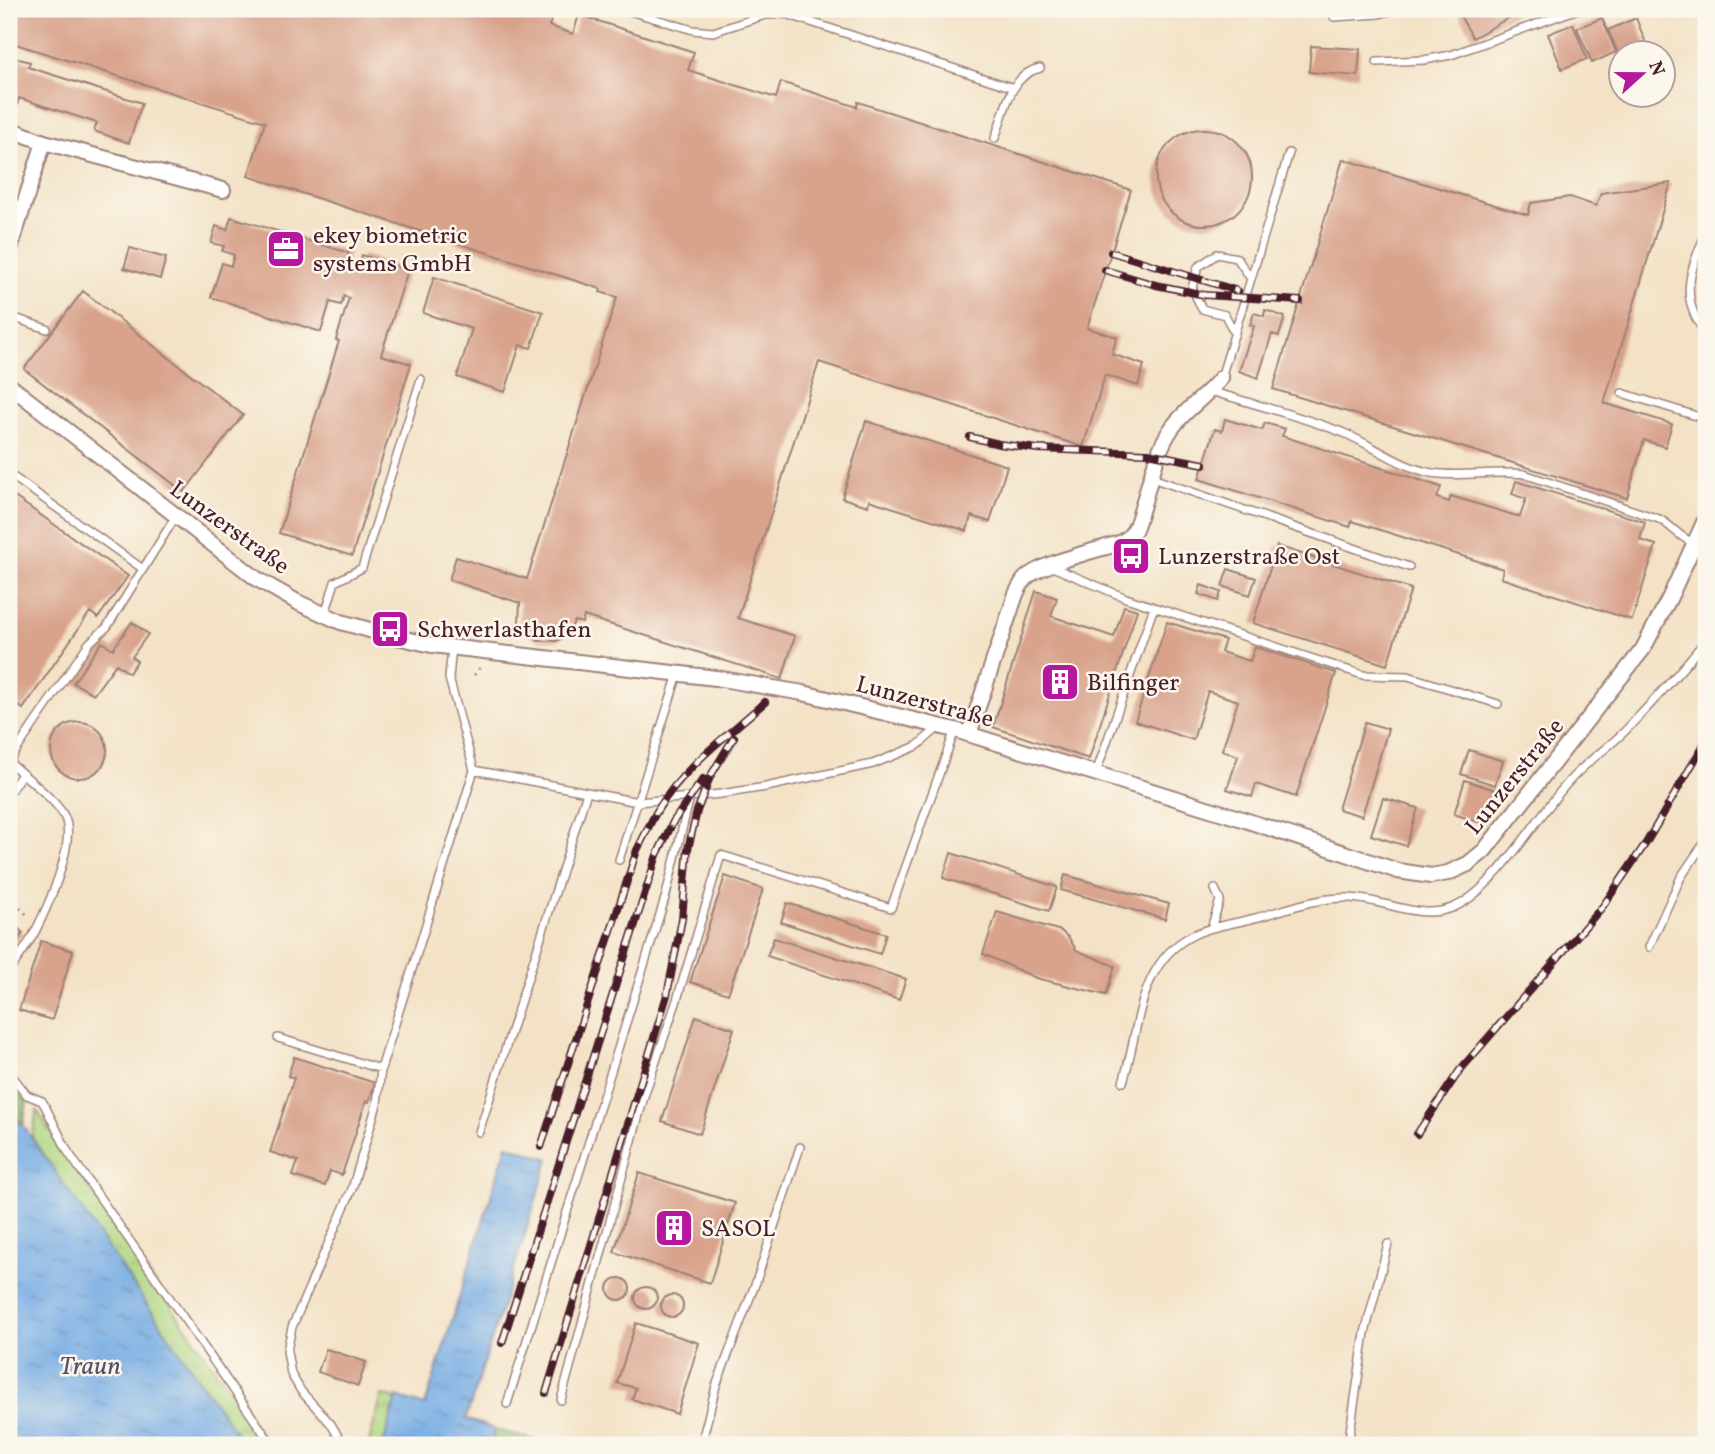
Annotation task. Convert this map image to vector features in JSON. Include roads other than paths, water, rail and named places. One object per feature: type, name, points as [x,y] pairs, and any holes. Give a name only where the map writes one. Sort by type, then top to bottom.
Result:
[{"type":"street","points":[[9,129],[44,142],[223,190]]},
{"type":"street","points":[[9,252],[44,142]]},
{"type":"street","points":[[962,732],[1023,580],[1050,566],[1128,538],[1135,529],[1170,429],[1211,391],[1221,378]]},
{"type":"street","name":"Lunzerstraße","points":[[9,385],[257,579],[325,614],[384,634],[452,647],[678,673],[803,694],[939,726],[1096,773],[1398,871],[1430,876],[1448,873],[1468,863],[1494,840],[1643,649],[1706,518]]},
{"type":"lane","points":[[623,9],[693,30],[713,32],[765,15],[786,14],[1014,88]]},
{"type":"lane","points":[[1334,17],[1379,14],[1396,9]]},
{"type":"lane","points":[[1377,62],[1424,60],[1451,55],[1578,9]]},
{"type":"lane","points":[[995,138],[1014,88],[1027,71],[1040,68]]},
{"type":"lane","points":[[1221,378],[1289,153]]},
{"type":"lane","points":[[1706,233],[1689,281],[1689,302],[1697,323],[1706,334]]},
{"type":"lane","points":[[1235,334],[1225,315],[1202,309],[1192,288],[1198,267],[1217,254],[1237,258],[1251,279]]},
{"type":"lane","points":[[9,316],[47,329]]},
{"type":"lane","points":[[325,614],[335,582],[362,568],[421,379]]},
{"type":"lane","points":[[1211,391],[1343,433],[1400,463],[1431,472],[1524,474],[1659,519],[1669,524],[1681,538],[1694,543]]},
{"type":"lane","points":[[1622,393],[1706,419]]},
{"type":"lane","points":[[9,474],[143,569]]},
{"type":"lane","points":[[1152,478],[1409,567]]},
{"type":"lane","points":[[9,971],[38,925],[65,858],[68,828],[59,808],[9,761],[89,643],[107,627],[176,516]]},
{"type":"lane","points":[[1050,566],[1126,598],[1363,675],[1408,676],[1498,704]]},
{"type":"lane","points":[[1096,773],[1154,607]]},
{"type":"lane","points":[[1123,1082],[1143,996],[1152,974],[1163,958],[1177,945],[1192,935],[1211,928],[1319,901],[1349,898],[1410,910],[1436,912],[1468,900],[1483,888],[1572,778],[1623,733],[1706,640]]},
{"type":"lane","points":[[343,1445],[331,1424],[301,1391],[291,1374],[287,1352],[292,1327],[352,1189],[377,1104],[381,1069],[474,770],[449,678],[452,647]]},
{"type":"lane","points":[[619,860],[678,673]]},
{"type":"lane","points":[[474,770],[638,802],[766,787],[873,764],[917,746],[939,726]]},
{"type":"lane","points":[[561,1400],[645,1093],[676,1003],[721,855],[891,908],[962,732]]},
{"type":"lane","points":[[9,793],[22,774]]},
{"type":"lane","points":[[479,1132],[587,792]]},
{"type":"lane","points":[[507,1404],[666,895],[690,797]]},
{"type":"lane","points":[[1649,947],[1681,877],[1706,839]]},
{"type":"lane","points":[[1211,928],[1220,900],[1215,889]]},
{"type":"lane","points":[[278,1038],[381,1069]]},
{"type":"lane","points":[[9,1072],[27,1095],[42,1101],[46,1106],[68,1152],[272,1445]]},
{"type":"lane","points":[[701,1445],[716,1386],[756,1282],[800,1147]]},
{"type":"lane","points":[[1348,1445],[1365,1333],[1388,1244]]},
{"type":"water","name":"Traun","points":[[9,1110],[25,1128],[244,1445],[9,1445]]},
{"type":"water","points":[[507,1145],[549,1159],[466,1419],[494,1429],[492,1445],[383,1445],[397,1397],[425,1406]]},
{"type":"railway","points":[[1111,252],[1238,291]]},
{"type":"railway","points":[[1105,270],[1156,285],[1205,295],[1300,301]]},
{"type":"railway","points":[[970,437],[1038,449],[1148,453],[1204,464]]},
{"type":"railway","points":[[541,1147],[637,850],[649,825],[668,795],[693,766],[765,702]]},
{"type":"railway","points":[[546,1393],[667,995],[682,919],[688,849],[697,811],[710,777],[734,737]]},
{"type":"railway","points":[[1417,1134],[1460,1070],[1603,906],[1646,843],[1706,741]]},
{"type":"railway","points":[[502,1343],[657,855],[673,822],[703,779]]},
{"type":"place","name":"ekey biometric systems GmbH","points":[[286,249]]},
{"type":"place","name":"Lunzerstraße Ost","points":[[1131,556]]},
{"type":"place","name":"Schwerlasthafen","points":[[390,629]]},
{"type":"place","name":"Bilfinger","points":[[1060,682]]},
{"type":"place","name":"SASOL","points":[[674,1228]]}]
